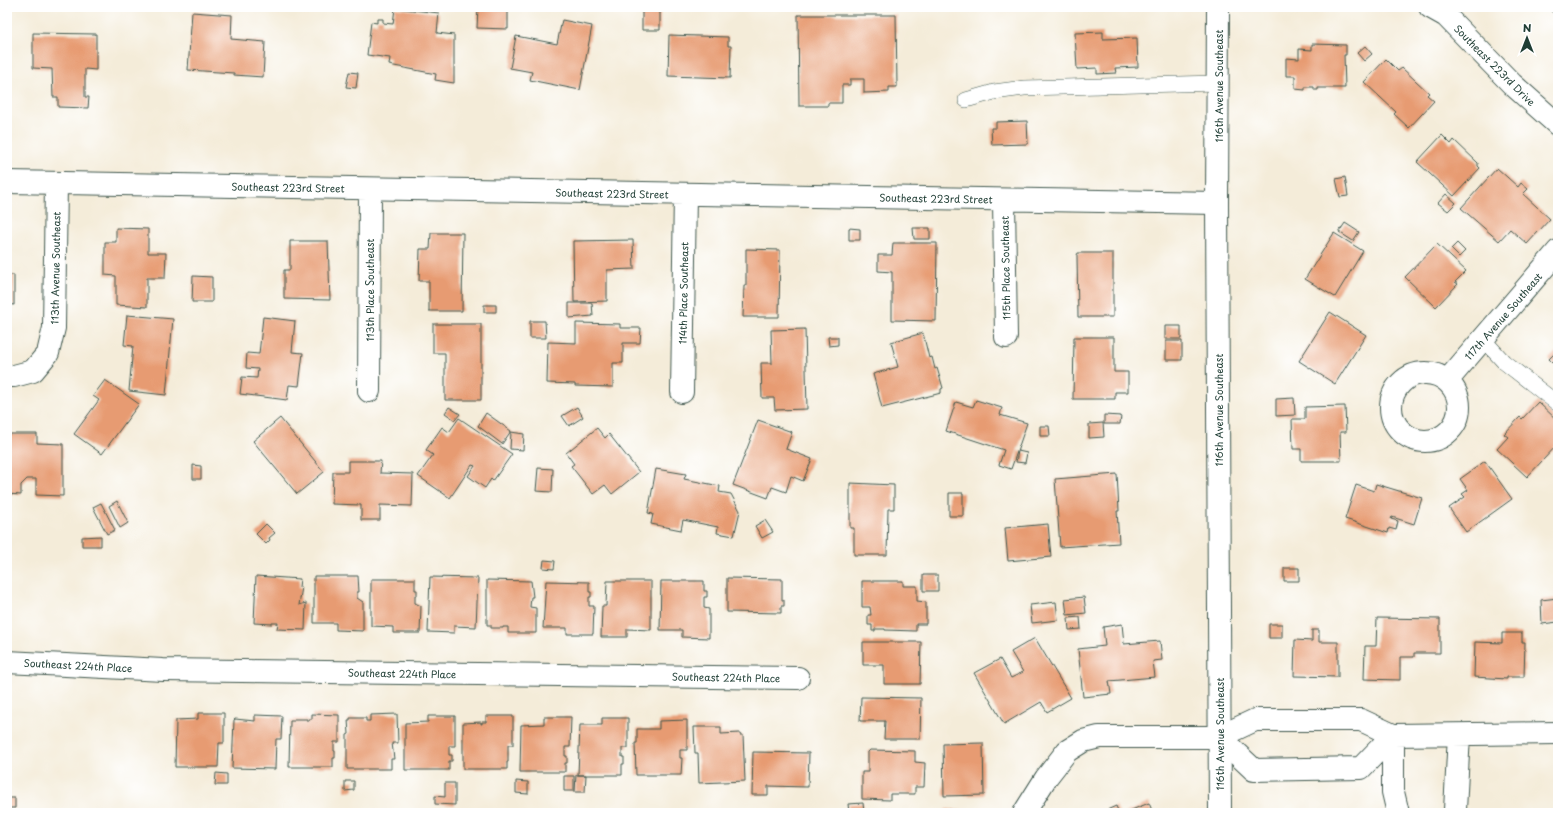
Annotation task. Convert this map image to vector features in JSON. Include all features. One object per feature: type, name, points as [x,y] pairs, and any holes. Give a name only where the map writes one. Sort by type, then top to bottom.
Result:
[{"type":"street","name":"116th Avenue Southeast","points":[[1218,7],[1217,203],[1220,813]]},
{"type":"street","name":"Southeast 223rd Drive","points":[[1430,7],[1446,16],[1512,84],[1558,125]]},
{"type":"street","name":"Southeast 223rd Street","points":[[7,182],[1217,203]]},
{"type":"street","name":"113th Avenue Southeast","points":[[7,376],[14,376],[33,371],[48,353],[54,328],[56,183]]},
{"type":"street","name":"113th Place Southeast","points":[[369,390],[370,189]]},
{"type":"street","name":"114th Place Southeast","points":[[682,392],[685,194]]},
{"type":"street","name":"115th Place Southeast","points":[[1004,200],[1006,337]]},
{"type":"street","name":"117th Avenue Southeast","points":[[1447,381],[1558,251]]},
{"type":"street","name":"Southeast 224th Place","points":[[7,662],[163,670],[798,678]]},
{"type":"street","points":[[1024,813],[1046,778],[1067,751],[1083,741],[1099,738],[1219,738],[1255,720],[1361,720],[1393,735],[1558,733]]},
{"type":"street","points":[[1454,813],[1460,734]]},
{"type":"street","points":[[1219,738],[1254,770],[1361,768],[1393,735]]},
{"type":"street","points":[[1393,735],[1393,792],[1398,813]]},
{"type":"lane","points":[[966,100],[994,92],[1024,88],[1218,83]]},
{"type":"lane","points":[[1483,339],[1504,362],[1558,404]]},
{"type":"building","points":[[478,7],[508,7],[508,29],[477,28]]},
{"type":"building","points":[[642,7],[660,7],[660,30],[642,30]]},
{"type":"building","points":[[1554,7],[1558,7],[1558,17],[1551,11]]},
{"type":"building","points":[[395,8],[439,13],[437,33],[454,35],[454,83],[435,80],[436,74],[389,65],[390,58],[367,55],[371,22],[377,23],[377,19],[383,19],[383,23],[393,24]]},
{"type":"building","points":[[192,12],[232,15],[231,39],[265,42],[263,77],[234,75],[234,73],[188,70]]},
{"type":"building","points":[[798,15],[896,15],[897,87],[889,87],[889,92],[864,93],[864,79],[850,79],[850,85],[842,85],[842,103],[828,103],[828,106],[799,106]]},
{"type":"building","points":[[562,20],[592,26],[580,90],[530,80],[532,72],[510,68],[516,36],[557,44]]},
{"type":"building","points":[[1103,32],[1103,39],[1137,38],[1138,67],[1115,68],[1116,73],[1097,74],[1097,68],[1077,69],[1075,33]]},
{"type":"building","points":[[33,33],[96,34],[96,70],[85,69],[85,97],[89,97],[88,108],[58,107],[58,97],[53,97],[52,69],[33,68]]},
{"type":"building","points":[[669,35],[728,37],[728,46],[731,46],[730,78],[668,76]]},
{"type":"building","points":[[1312,44],[1346,45],[1346,55],[1344,55],[1345,88],[1318,88],[1318,90],[1314,90],[1314,87],[1305,87],[1305,90],[1295,89],[1295,76],[1286,76],[1286,58],[1299,59],[1299,49],[1312,50]]},
{"type":"building","points":[[1365,46],[1372,54],[1364,61],[1357,53]]},
{"type":"building","points":[[1386,59],[1398,71],[1402,68],[1429,93],[1427,95],[1434,101],[1409,128],[1394,114],[1396,112],[1364,82]]},
{"type":"building","points":[[349,72],[358,73],[356,88],[346,87]]},
{"type":"building","points":[[1027,121],[1028,144],[992,145],[991,128],[996,128],[996,122]]},
{"type":"building","points":[[1442,135],[1451,144],[1454,140],[1478,163],[1480,168],[1454,196],[1417,162]]},
{"type":"building","points":[[1497,168],[1518,187],[1521,183],[1528,189],[1523,194],[1550,219],[1527,244],[1510,229],[1499,241],[1461,208]]},
{"type":"building","points":[[1345,177],[1348,196],[1340,197],[1336,179]]},
{"type":"building","points":[[1446,194],[1456,203],[1448,211],[1438,203]]},
{"type":"building","points":[[1345,223],[1359,232],[1353,241],[1339,232]]},
{"type":"building","points":[[116,228],[148,229],[148,253],[166,253],[165,278],[147,278],[147,307],[116,305],[116,276],[105,275],[105,242],[116,242]]},
{"type":"building","points":[[849,228],[860,229],[860,240],[849,240]]},
{"type":"building","points":[[913,228],[930,228],[930,239],[914,239]]},
{"type":"building","points":[[431,233],[463,233],[462,311],[429,311],[429,281],[419,281],[420,249],[430,249]]},
{"type":"building","points":[[1334,233],[1363,251],[1335,297],[1305,279]]},
{"type":"building","points":[[633,240],[634,269],[607,270],[607,301],[574,302],[573,241]]},
{"type":"building","points":[[290,241],[328,241],[330,300],[284,299],[284,270],[290,270]]},
{"type":"building","points":[[893,243],[937,243],[936,321],[892,320],[892,272],[878,271],[878,255],[892,255]]},
{"type":"building","points":[[1457,243],[1465,251],[1459,257],[1451,249]]},
{"type":"building","points":[[1437,244],[1466,271],[1455,282],[1458,284],[1436,307],[1405,277]]},
{"type":"building","points":[[746,249],[780,250],[779,317],[743,317],[744,286],[746,286]]},
{"type":"building","points":[[1078,253],[1113,253],[1113,317],[1078,317]]},
{"type":"building","points":[[7,275],[14,275],[14,305],[7,304]]},
{"type":"building","points":[[193,276],[212,277],[212,302],[192,302]]},
{"type":"building","points":[[569,303],[592,303],[593,316],[569,318]]},
{"type":"building","points":[[484,305],[496,305],[496,312],[484,312]]},
{"type":"building","points":[[1330,312],[1366,335],[1335,384],[1299,361]]},
{"type":"building","points":[[127,315],[173,319],[166,395],[129,391],[133,346],[124,345]]},
{"type":"building","points":[[263,317],[295,321],[292,352],[303,353],[299,386],[289,385],[287,400],[240,394],[242,377],[257,378],[258,369],[246,368],[247,353],[259,354]]},
{"type":"building","points":[[530,321],[545,321],[546,338],[530,338]]},
{"type":"building","points":[[576,323],[620,324],[620,328],[641,328],[640,343],[623,343],[623,363],[613,363],[613,387],[575,386],[575,384],[547,383],[548,342],[576,343]]},
{"type":"building","points":[[433,324],[481,324],[481,400],[445,400],[445,353],[433,353]]},
{"type":"building","points":[[1165,326],[1181,326],[1181,339],[1165,339]]},
{"type":"building","points":[[805,329],[807,409],[775,410],[774,398],[762,398],[761,363],[772,363],[771,330]]},
{"type":"building","points":[[923,333],[929,358],[932,357],[943,388],[941,389],[941,393],[882,408],[873,374],[898,367],[891,342]]},
{"type":"building","points":[[828,337],[838,337],[838,345],[829,346]]},
{"type":"building","points":[[1074,337],[1114,337],[1114,372],[1128,372],[1128,392],[1115,392],[1115,399],[1073,399]]},
{"type":"building","points":[[1166,341],[1182,341],[1182,360],[1166,360]]},
{"type":"building","points":[[1558,350],[1558,368],[1549,359]]},
{"type":"building","points":[[105,380],[139,404],[102,454],[74,434],[99,400],[93,396]]},
{"type":"building","points":[[1294,398],[1295,415],[1276,416],[1276,399]]},
{"type":"building","points":[[976,400],[1002,408],[1000,415],[1027,423],[1011,469],[999,465],[1004,450],[946,431],[956,402],[973,407]]},
{"type":"building","points":[[1538,402],[1558,421],[1558,444],[1527,477],[1497,449],[1508,437],[1504,434],[1520,417],[1522,419]]},
{"type":"building","points":[[1345,406],[1346,432],[1340,432],[1341,461],[1301,461],[1301,449],[1293,449],[1292,419],[1305,419],[1305,407]]},
{"type":"building","points":[[449,407],[460,414],[455,420],[445,413]]},
{"type":"building","points":[[577,407],[583,417],[569,426],[562,416]]},
{"type":"building","points":[[486,413],[511,431],[502,444],[478,426]]},
{"type":"building","points":[[1104,415],[1121,416],[1120,424],[1104,424]]},
{"type":"building","points":[[280,418],[324,472],[297,494],[253,441]]},
{"type":"building","points":[[459,418],[512,454],[493,481],[491,479],[485,488],[468,476],[475,466],[472,465],[450,498],[418,476],[433,455],[426,450],[442,427],[449,432]]},
{"type":"building","points":[[758,420],[792,432],[786,449],[812,459],[803,481],[791,476],[786,492],[772,487],[768,498],[733,485]]},
{"type":"building","points":[[1103,423],[1104,437],[1089,438],[1089,424]]},
{"type":"building","points":[[1040,426],[1049,426],[1050,436],[1040,436]]},
{"type":"building","points":[[597,428],[605,438],[609,434],[639,472],[612,494],[605,485],[593,494],[571,466],[574,464],[566,453]]},
{"type":"building","points":[[511,432],[524,434],[523,450],[510,449]]},
{"type":"building","points":[[7,434],[37,434],[37,443],[63,444],[63,496],[36,495],[36,479],[27,479],[21,485],[21,495],[7,494]]},
{"type":"building","points":[[1018,451],[1027,453],[1025,463],[1016,462]]},
{"type":"building","points":[[348,461],[381,461],[380,473],[413,474],[412,506],[380,505],[380,520],[361,520],[361,505],[332,504],[333,472],[348,472]]},
{"type":"building","points":[[1485,461],[1512,499],[1466,532],[1449,508],[1465,497],[1462,494],[1468,490],[1460,479]]},
{"type":"building","points":[[193,465],[201,466],[201,479],[193,479]]},
{"type":"building","points":[[538,468],[553,469],[552,492],[536,491]]},
{"type":"building","points":[[656,469],[686,474],[684,479],[720,486],[719,492],[731,494],[740,511],[734,536],[717,533],[718,527],[683,520],[681,530],[651,524],[653,514],[648,513]]},
{"type":"building","points":[[1117,474],[1119,543],[1060,547],[1055,479]]},
{"type":"building","points":[[850,483],[894,485],[894,509],[888,509],[887,555],[854,555],[854,528],[850,528]]},
{"type":"building","points":[[1376,484],[1422,498],[1414,524],[1392,517],[1391,519],[1398,521],[1396,530],[1389,528],[1388,533],[1345,519],[1356,485],[1374,491]]},
{"type":"building","points":[[949,493],[963,493],[963,516],[949,516]]},
{"type":"building","points":[[117,501],[128,523],[120,528],[109,506]]},
{"type":"building","points":[[101,503],[115,530],[107,534],[93,507]]},
{"type":"building","points":[[765,520],[773,532],[762,538],[755,526]]},
{"type":"building","points":[[266,524],[275,533],[269,538],[270,540],[266,544],[256,534]]},
{"type":"building","points":[[1048,524],[1051,557],[1008,561],[1005,528]]},
{"type":"building","points":[[101,536],[101,546],[82,546],[82,537]]},
{"type":"building","points":[[544,560],[555,561],[554,569],[543,568]]},
{"type":"building","points":[[1284,568],[1299,568],[1299,581],[1284,581]]},
{"type":"building","points":[[923,575],[938,575],[938,591],[923,591]]},
{"type":"building","points":[[256,576],[300,579],[299,587],[302,587],[299,605],[306,603],[305,630],[277,629],[278,623],[254,623]]},
{"type":"building","points":[[314,576],[358,576],[359,592],[357,592],[357,598],[363,602],[363,631],[336,630],[336,623],[314,623]]},
{"type":"building","points":[[430,577],[478,578],[476,627],[454,626],[454,633],[428,632]]},
{"type":"building","points":[[727,578],[782,579],[782,600],[784,600],[784,606],[781,606],[781,613],[727,612]]},
{"type":"building","points":[[371,579],[415,579],[415,590],[417,590],[417,595],[415,595],[415,603],[421,606],[420,633],[393,633],[393,627],[371,626]]},
{"type":"building","points":[[487,580],[531,581],[533,597],[531,597],[530,607],[536,608],[536,633],[508,633],[508,627],[491,628],[491,625],[487,625]]},
{"type":"building","points":[[546,581],[589,582],[589,592],[591,592],[591,597],[589,597],[589,606],[594,606],[593,634],[567,634],[567,628],[543,628]]},
{"type":"building","points":[[607,581],[651,581],[651,630],[627,629],[627,637],[601,637],[602,606],[606,606]]},
{"type":"building","points":[[661,581],[704,581],[704,591],[707,591],[707,597],[704,597],[704,608],[709,609],[709,638],[682,637],[682,630],[660,630]]},
{"type":"building","points":[[862,581],[903,581],[903,586],[917,586],[917,601],[926,602],[926,624],[916,624],[916,631],[875,629],[875,631],[872,631],[872,625],[868,625],[868,615],[871,615],[870,607],[862,607]]},
{"type":"building","points":[[1084,597],[1086,613],[1067,615],[1065,599]]},
{"type":"building","points":[[1558,598],[1558,622],[1542,624],[1541,600]]},
{"type":"building","points":[[1056,602],[1058,620],[1032,623],[1030,605]]},
{"type":"building","points":[[1080,617],[1081,629],[1069,630],[1068,618]]},
{"type":"building","points":[[1377,618],[1440,619],[1440,653],[1414,653],[1414,657],[1400,657],[1400,680],[1364,679],[1365,646],[1376,646]]},
{"type":"building","points":[[1122,624],[1124,644],[1160,641],[1162,660],[1153,661],[1155,677],[1109,681],[1111,694],[1083,697],[1078,649],[1105,646],[1103,627]]},
{"type":"building","points":[[1269,624],[1282,624],[1282,638],[1269,638]]},
{"type":"building","points":[[1312,630],[1319,630],[1319,642],[1338,642],[1338,677],[1294,676],[1295,640],[1312,641]]},
{"type":"building","points":[[1502,633],[1522,633],[1522,642],[1525,642],[1524,677],[1507,677],[1507,679],[1474,677],[1475,642],[1502,643]]},
{"type":"building","points":[[1035,638],[1071,698],[1047,712],[1041,702],[1004,724],[974,673],[1000,659],[1011,678],[1023,672],[1011,652]]},
{"type":"building","points":[[863,642],[921,642],[920,684],[884,684],[884,665],[863,665]]},
{"type":"building","points":[[861,697],[921,698],[920,739],[884,739],[885,721],[860,721]]},
{"type":"building","points":[[198,713],[224,713],[224,743],[219,743],[218,767],[175,767],[176,720],[198,719]]},
{"type":"building","points":[[312,714],[339,715],[339,742],[334,742],[335,758],[333,758],[333,767],[289,767],[290,721],[294,721],[294,719],[307,719],[307,721],[309,721],[309,719],[312,719]]},
{"type":"building","points":[[397,714],[398,743],[392,743],[394,759],[391,759],[391,769],[347,769],[347,735],[349,734],[348,720],[350,720],[350,718],[366,718],[366,721],[370,721],[370,715]]},
{"type":"building","points":[[255,715],[282,716],[281,739],[276,739],[275,769],[232,768],[234,720],[255,721]]},
{"type":"building","points":[[428,716],[455,716],[455,746],[449,746],[449,755],[452,755],[452,761],[449,761],[449,770],[405,770],[405,723],[428,722]]},
{"type":"building","points":[[486,716],[513,716],[513,745],[508,745],[507,769],[463,769],[463,723],[481,722],[482,724],[482,722],[486,722]]},
{"type":"building","points":[[544,717],[571,717],[570,747],[565,747],[567,763],[565,763],[565,772],[520,772],[521,725],[544,724]]},
{"type":"building","points":[[602,718],[628,718],[628,748],[622,748],[624,764],[622,764],[622,775],[578,775],[580,725],[602,725]]},
{"type":"building","points":[[687,720],[687,750],[680,750],[680,758],[682,758],[681,775],[636,775],[635,743],[637,743],[637,729],[659,729],[659,721]]},
{"type":"building","points":[[694,727],[721,727],[721,734],[740,733],[740,735],[743,735],[745,781],[699,783],[698,753],[695,753]]},
{"type":"building","points":[[983,743],[984,795],[944,796],[943,744]]},
{"type":"building","points":[[870,750],[915,751],[915,762],[925,763],[924,787],[915,787],[915,794],[890,794],[890,800],[862,799],[862,772],[868,772],[868,752]]},
{"type":"building","points":[[753,752],[809,753],[808,787],[768,786],[768,795],[752,795]]},
{"type":"building","points":[[216,773],[227,774],[227,785],[215,785]]},
{"type":"building","points":[[576,775],[586,775],[585,792],[575,792]]},
{"type":"building","points":[[564,776],[574,776],[574,791],[564,791]]},
{"type":"building","points":[[345,781],[354,781],[354,790],[345,791]]},
{"type":"building","points":[[516,781],[528,782],[528,794],[516,793]]},
{"type":"building","points":[[445,783],[455,783],[455,805],[435,804],[435,796],[445,797]]},
{"type":"building","points":[[7,798],[15,798],[15,808],[7,808]]},
{"type":"building","points":[[863,803],[864,813],[849,813],[848,804]]},
{"type":"building","points":[[1149,803],[1153,813],[1124,813]]},
{"type":"building","points":[[1116,806],[1119,813],[1100,813]]},
{"type":"building","points":[[946,809],[979,812],[979,813],[945,813]]}]
